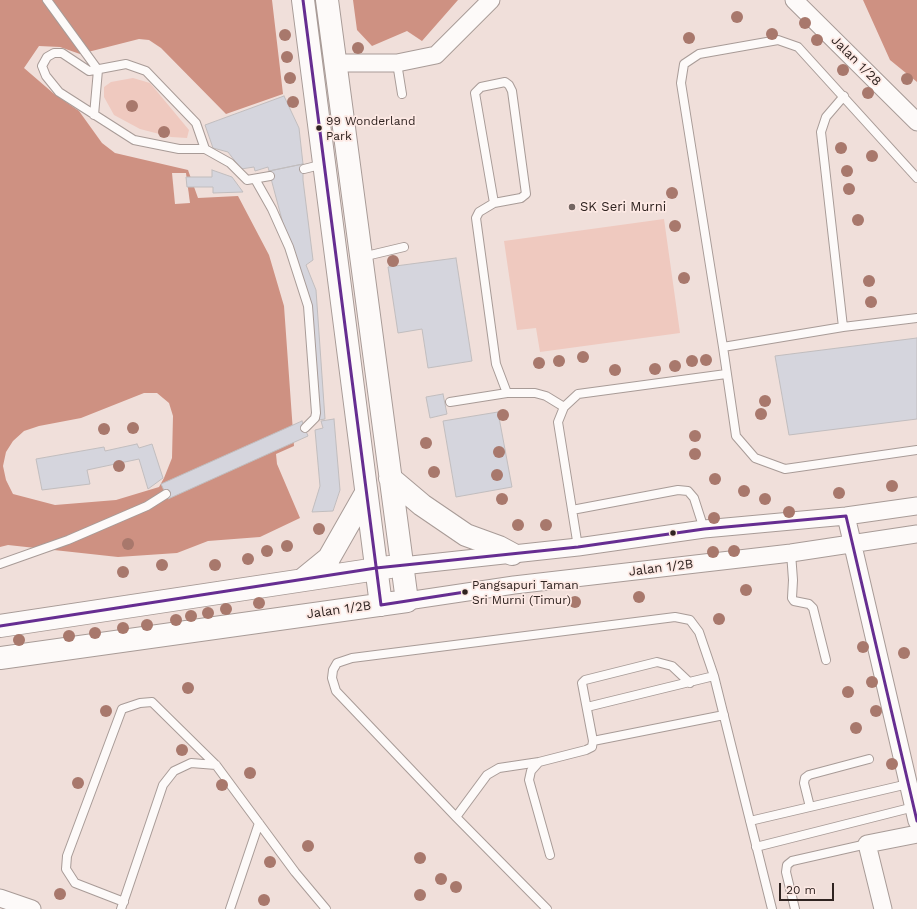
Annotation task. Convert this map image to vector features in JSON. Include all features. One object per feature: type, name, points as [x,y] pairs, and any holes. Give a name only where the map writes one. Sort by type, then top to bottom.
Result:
[{"type":"street","points":[[304,0],[315,166],[366,493],[380,605]]},
{"type":"street","points":[[327,0],[407,601]]},
{"type":"street","points":[[335,63],[397,63],[436,55],[491,0]]},
{"type":"street","name":"Jalan 1/28","points":[[794,0],[917,122]]},
{"type":"street","points":[[390,478],[422,505],[466,535],[499,546],[512,554]]},
{"type":"street","points":[[302,580],[329,558],[366,493]]},
{"type":"street","points":[[0,626],[376,568],[578,548],[704,529],[846,516],[917,506]]},
{"type":"street","points":[[846,516],[915,814]]},
{"type":"street","name":"Jalan 1/2B","points":[[0,658],[514,585],[791,553],[917,534]]},
{"type":"street","points":[[883,909],[867,844],[917,834]]},
{"type":"street","points":[[0,898],[32,909]]},
{"type":"lane","points":[[47,0],[98,70],[94,115]]},
{"type":"lane","points":[[917,178],[798,47],[778,40],[699,54],[684,64],[681,84],[724,347],[726,374],[736,436],[755,458],[785,469],[917,450]]},
{"type":"lane","points":[[205,149],[196,123],[146,71],[126,64],[89,71],[62,53],[54,53],[47,57],[42,66],[46,76],[59,92],[134,140],[178,149],[205,149],[230,163],[247,180],[270,176]]},
{"type":"lane","points":[[397,63],[402,94]]},
{"type":"lane","points":[[494,203],[476,93],[481,87],[504,82],[509,85],[512,90],[526,194],[521,198],[494,203],[479,212],[476,218],[496,364],[507,393]]},
{"type":"lane","points":[[844,96],[826,117],[821,132],[844,327]]},
{"type":"lane","points":[[255,179],[272,209],[289,247],[308,306],[316,413],[315,418],[305,428]]},
{"type":"lane","points":[[361,257],[404,247]]},
{"type":"lane","points":[[724,347],[844,327],[917,318]]},
{"type":"lane","points":[[578,548],[558,422],[564,407],[578,394],[726,374]]},
{"type":"lane","points":[[450,402],[507,393],[535,393],[546,396],[564,407]]},
{"type":"lane","points":[[572,510],[678,490],[688,490],[694,498],[704,529]]},
{"type":"lane","points":[[0,564],[68,540],[147,506],[166,494]]},
{"type":"lane","points":[[791,553],[793,580],[792,598],[794,601],[809,604],[813,608],[826,660]]},
{"type":"lane","points":[[547,909],[456,818],[336,690],[332,678],[333,670],[337,663],[352,658],[676,617],[690,620],[699,632],[714,676],[772,909]]},
{"type":"lane","points":[[456,818],[487,775],[499,768],[539,762],[586,750],[592,747],[594,741],[581,687],[585,680],[657,662],[672,666],[690,683]]},
{"type":"lane","points":[[587,707],[714,676]]},
{"type":"lane","points":[[216,765],[191,763],[174,771],[163,784],[123,906],[75,883],[66,869],[67,856],[122,709],[140,703],[152,702],[216,765],[326,909]]},
{"type":"lane","points":[[594,741],[724,715]]},
{"type":"lane","points":[[810,807],[804,783],[805,778],[809,775],[869,758]]},
{"type":"lane","points":[[539,762],[531,771],[529,780],[550,855]]},
{"type":"lane","points":[[750,821],[908,784]]},
{"type":"lane","points":[[756,847],[915,814]]},
{"type":"lane","points":[[230,909],[260,823]]},
{"type":"lane","points":[[795,909],[786,872],[787,865],[792,861],[867,844]]},
{"type":"shaded area","points":[[0,0],[272,0],[283,94],[226,114],[161,48],[149,40],[139,39],[80,54],[60,47],[39,46],[24,68],[53,93],[79,111],[102,143],[115,153],[188,170],[198,198],[238,196],[269,255],[284,306],[294,446],[276,454],[277,464],[300,518],[260,537],[208,541],[177,553],[118,557],[8,545],[0,547]],"holes":[[[144,393],[157,393],[169,403],[173,416],[172,458],[159,487],[116,500],[55,505],[13,494],[6,480],[3,466],[6,452],[13,441],[24,431],[39,426],[81,418]]]},
{"type":"shaded area","points":[[353,0],[458,0],[422,41],[407,31],[372,46],[357,30]]},
{"type":"shaded area","points":[[863,0],[917,0],[917,82],[890,60]]},
{"type":"shaded area","points":[[133,78],[150,83],[189,130],[187,138],[171,137],[140,129],[114,115],[104,97],[104,87],[111,82]]},
{"type":"shaded area","points":[[664,219],[680,333],[540,352],[536,328],[517,330],[504,241]]},
{"type":"pier","points":[[172,173],[186,173],[190,203],[175,204]]},
{"type":"building","points":[[284,96],[299,128],[303,164],[269,171],[268,167],[255,171],[254,167],[241,169],[228,152],[213,148],[205,125]]},
{"type":"building","points":[[303,164],[303,180],[313,260],[306,265],[316,290],[325,419],[319,420],[309,296],[286,235],[269,171]]},
{"type":"building","points":[[212,170],[232,177],[243,192],[213,193],[213,187],[187,187],[186,177],[212,177]]},
{"type":"building","points":[[456,258],[472,361],[428,368],[422,329],[398,333],[388,267]]},
{"type":"building","points":[[917,338],[917,419],[789,435],[775,356]]},
{"type":"building","points":[[443,394],[447,414],[430,418],[426,397]]},
{"type":"building","points":[[498,412],[512,487],[456,497],[443,421]]},
{"type":"building","points":[[334,419],[340,490],[333,511],[312,512],[320,486],[315,430],[323,428],[321,421]]},
{"type":"building","points":[[302,421],[308,436],[168,499],[161,484]]},
{"type":"building","points":[[137,444],[139,448],[152,444],[163,478],[148,489],[139,459],[87,470],[90,484],[42,490],[36,459],[104,447],[105,451]]},
{"type":"transit line","points":[[303,0],[381,605],[465,592]]},
{"type":"transit line","points":[[0,626],[376,568],[578,547],[704,529],[846,516],[917,821]]},
{"type":"place","name":"99 Wonderland Park","points":[[319,128]]},
{"type":"place","name":"SK Seri Murni","points":[[572,207]]},
{"type":"place","name":"Pangsapuri Taman Sri Murni (Timur)","points":[[465,592]]}]
